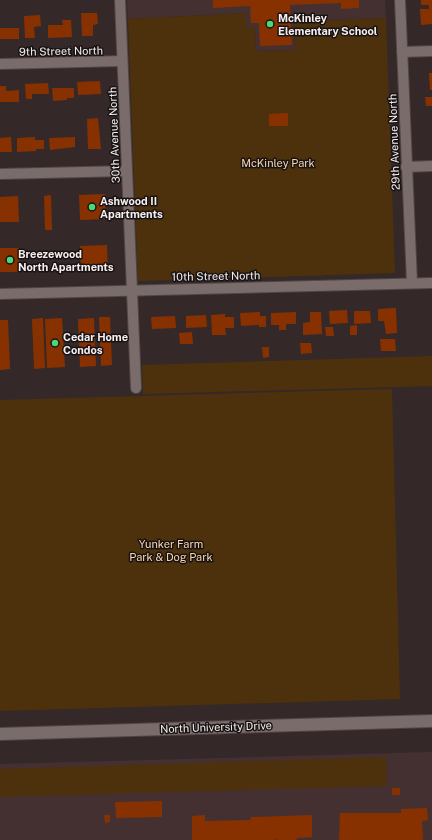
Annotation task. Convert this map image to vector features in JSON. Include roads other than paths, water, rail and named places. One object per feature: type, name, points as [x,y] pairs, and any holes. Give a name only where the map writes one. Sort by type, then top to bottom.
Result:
[{"type":"main road","name":"North University Drive","points":[[0,734],[432,721]]},
{"type":"street","name":"30th Avenue North","points":[[120,0],[136,388]]},
{"type":"street","name":"29th Avenue North","points":[[400,0],[412,284]]},
{"type":"street","points":[[402,52],[432,51]]},
{"type":"street","name":"9th Street North","points":[[0,64],[122,61]]},
{"type":"street","points":[[406,166],[432,166]]},
{"type":"street","points":[[0,174],[127,171]]},
{"type":"street","name":"10th Street North","points":[[0,294],[132,289],[432,283]]},
{"type":"place","name":"McKinley Elementary School","points":[[270,24]]},
{"type":"place","name":"Ashwood II Apartments","points":[[92,207]]},
{"type":"place","name":"Breezewood North Apartments","points":[[10,260]]},
{"type":"place","name":"Cedar Home Condos","points":[[55,343]]},
{"type":"park label","name":"McKinley Park","points":[[278,163]]},
{"type":"park label","name":"Yunker Farm Park & Dog Park","points":[[171,550]]}]
